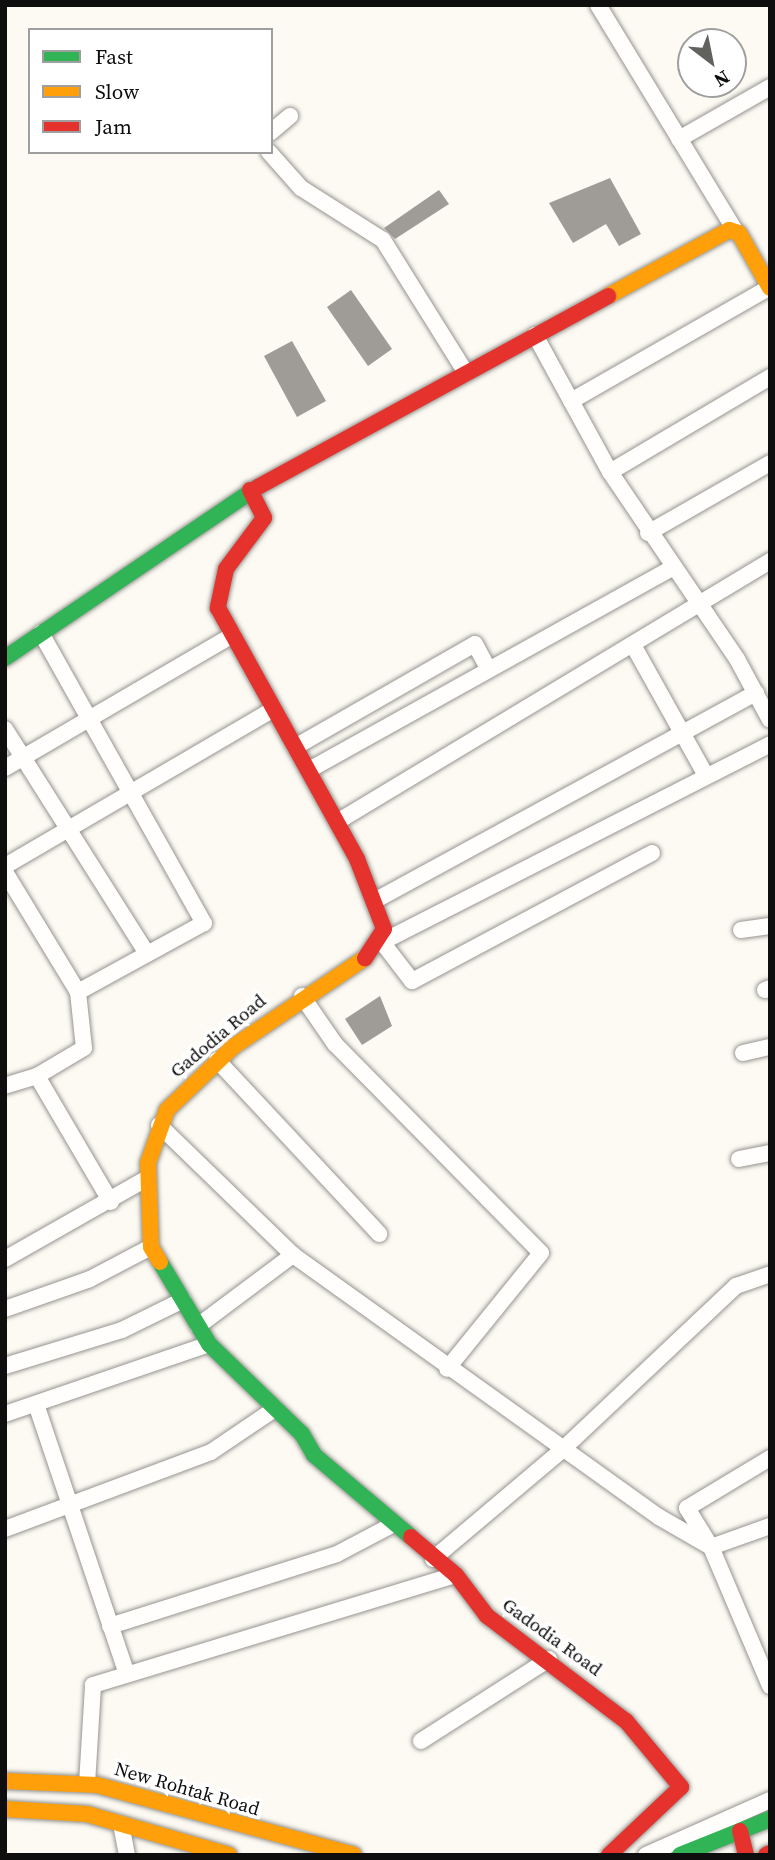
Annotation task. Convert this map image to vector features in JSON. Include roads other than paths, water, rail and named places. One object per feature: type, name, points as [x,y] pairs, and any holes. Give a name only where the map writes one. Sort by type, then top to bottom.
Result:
[{"type":"street","points":[[571,401],[770,288],[597,5]]},
{"type":"street","points":[[680,139],[770,87]]},
{"type":"street","points":[[273,130],[289,117]]},
{"type":"street","points":[[271,154],[301,187],[383,240],[466,373]]},
{"type":"street","points":[[5,658],[250,490],[734,229]]},
{"type":"street","points":[[535,335],[610,472],[756,693],[770,720]]},
{"type":"street","points":[[610,472],[770,377]]},
{"type":"street","points":[[648,533],[770,463]]},
{"type":"street","points":[[250,490],[264,518],[230,562],[217,601],[233,635],[337,822],[376,900],[382,942],[412,981],[652,853]]},
{"type":"street","points":[[337,822],[770,561]]},
{"type":"street","points":[[309,770],[672,568]]},
{"type":"street","points":[[41,632],[204,923],[78,992]]},
{"type":"street","points":[[5,768],[233,635]]},
{"type":"street","points":[[295,747],[475,644],[488,668]]},
{"type":"street","points":[[633,645],[705,774]]},
{"type":"street","points":[[376,900],[756,693]]},
{"type":"street","points":[[5,866],[131,790],[274,709]]},
{"type":"street","points":[[5,729],[147,954]]},
{"type":"street","points":[[382,942],[705,774],[770,744]]},
{"type":"street","points":[[5,872],[78,992],[84,1048],[37,1076],[5,1086]]},
{"type":"street","points":[[741,930],[770,926]]},
{"type":"street","name":"Gadodia Road","points":[[382,942],[302,996],[217,1060],[159,1125],[146,1179],[151,1247],[209,1344],[276,1408],[314,1455],[390,1526],[456,1575],[487,1616],[549,1660],[626,1721],[681,1787],[609,1855]]},
{"type":"street","points":[[302,996],[335,1044],[541,1252],[447,1369]]},
{"type":"street","points":[[743,1053],[770,1047]]},
{"type":"street","points":[[217,1060],[379,1234]]},
{"type":"street","points":[[37,1076],[111,1202]]},
{"type":"street","points":[[159,1125],[293,1255],[447,1369],[710,1547]]},
{"type":"street","points":[[739,1159],[770,1153]]},
{"type":"street","points":[[5,1259],[111,1202],[146,1179]]},
{"type":"street","points":[[5,1310],[90,1279],[151,1247]]},
{"type":"street","points":[[198,1325],[293,1255]]},
{"type":"street","points":[[433,1559],[563,1449],[736,1286],[770,1274]]},
{"type":"street","points":[[5,1366],[122,1330],[183,1300]]},
{"type":"street","points":[[5,1414],[209,1344]]},
{"type":"street","points":[[36,1404],[66,1506],[126,1672]]},
{"type":"street","points":[[5,1529],[211,1452],[276,1408]]},
{"type":"street","points":[[770,1458],[688,1505],[710,1547],[770,1686]]},
{"type":"street","points":[[110,1626],[337,1554],[390,1526]]},
{"type":"street","points":[[710,1547],[770,1526]]},
{"type":"street","points":[[87,1784],[93,1685],[126,1672],[456,1575]]},
{"type":"street","points":[[421,1741],[549,1660]]},
{"type":"street","name":"New Rohtak Road","points":[[5,1781],[87,1784],[354,1855]]},
{"type":"street","points":[[646,1855],[770,1800]]},
{"type":"street","points":[[5,1809],[87,1814],[188,1849],[229,1855]]},
{"type":"street","points":[[680,1855],[770,1819]]},
{"type":"street","points":[[125,1825],[127,1855]]},
{"type":"street","points":[[125,1825],[138,1855]]},
{"type":"street","points":[[740,1831],[746,1855]]}]
